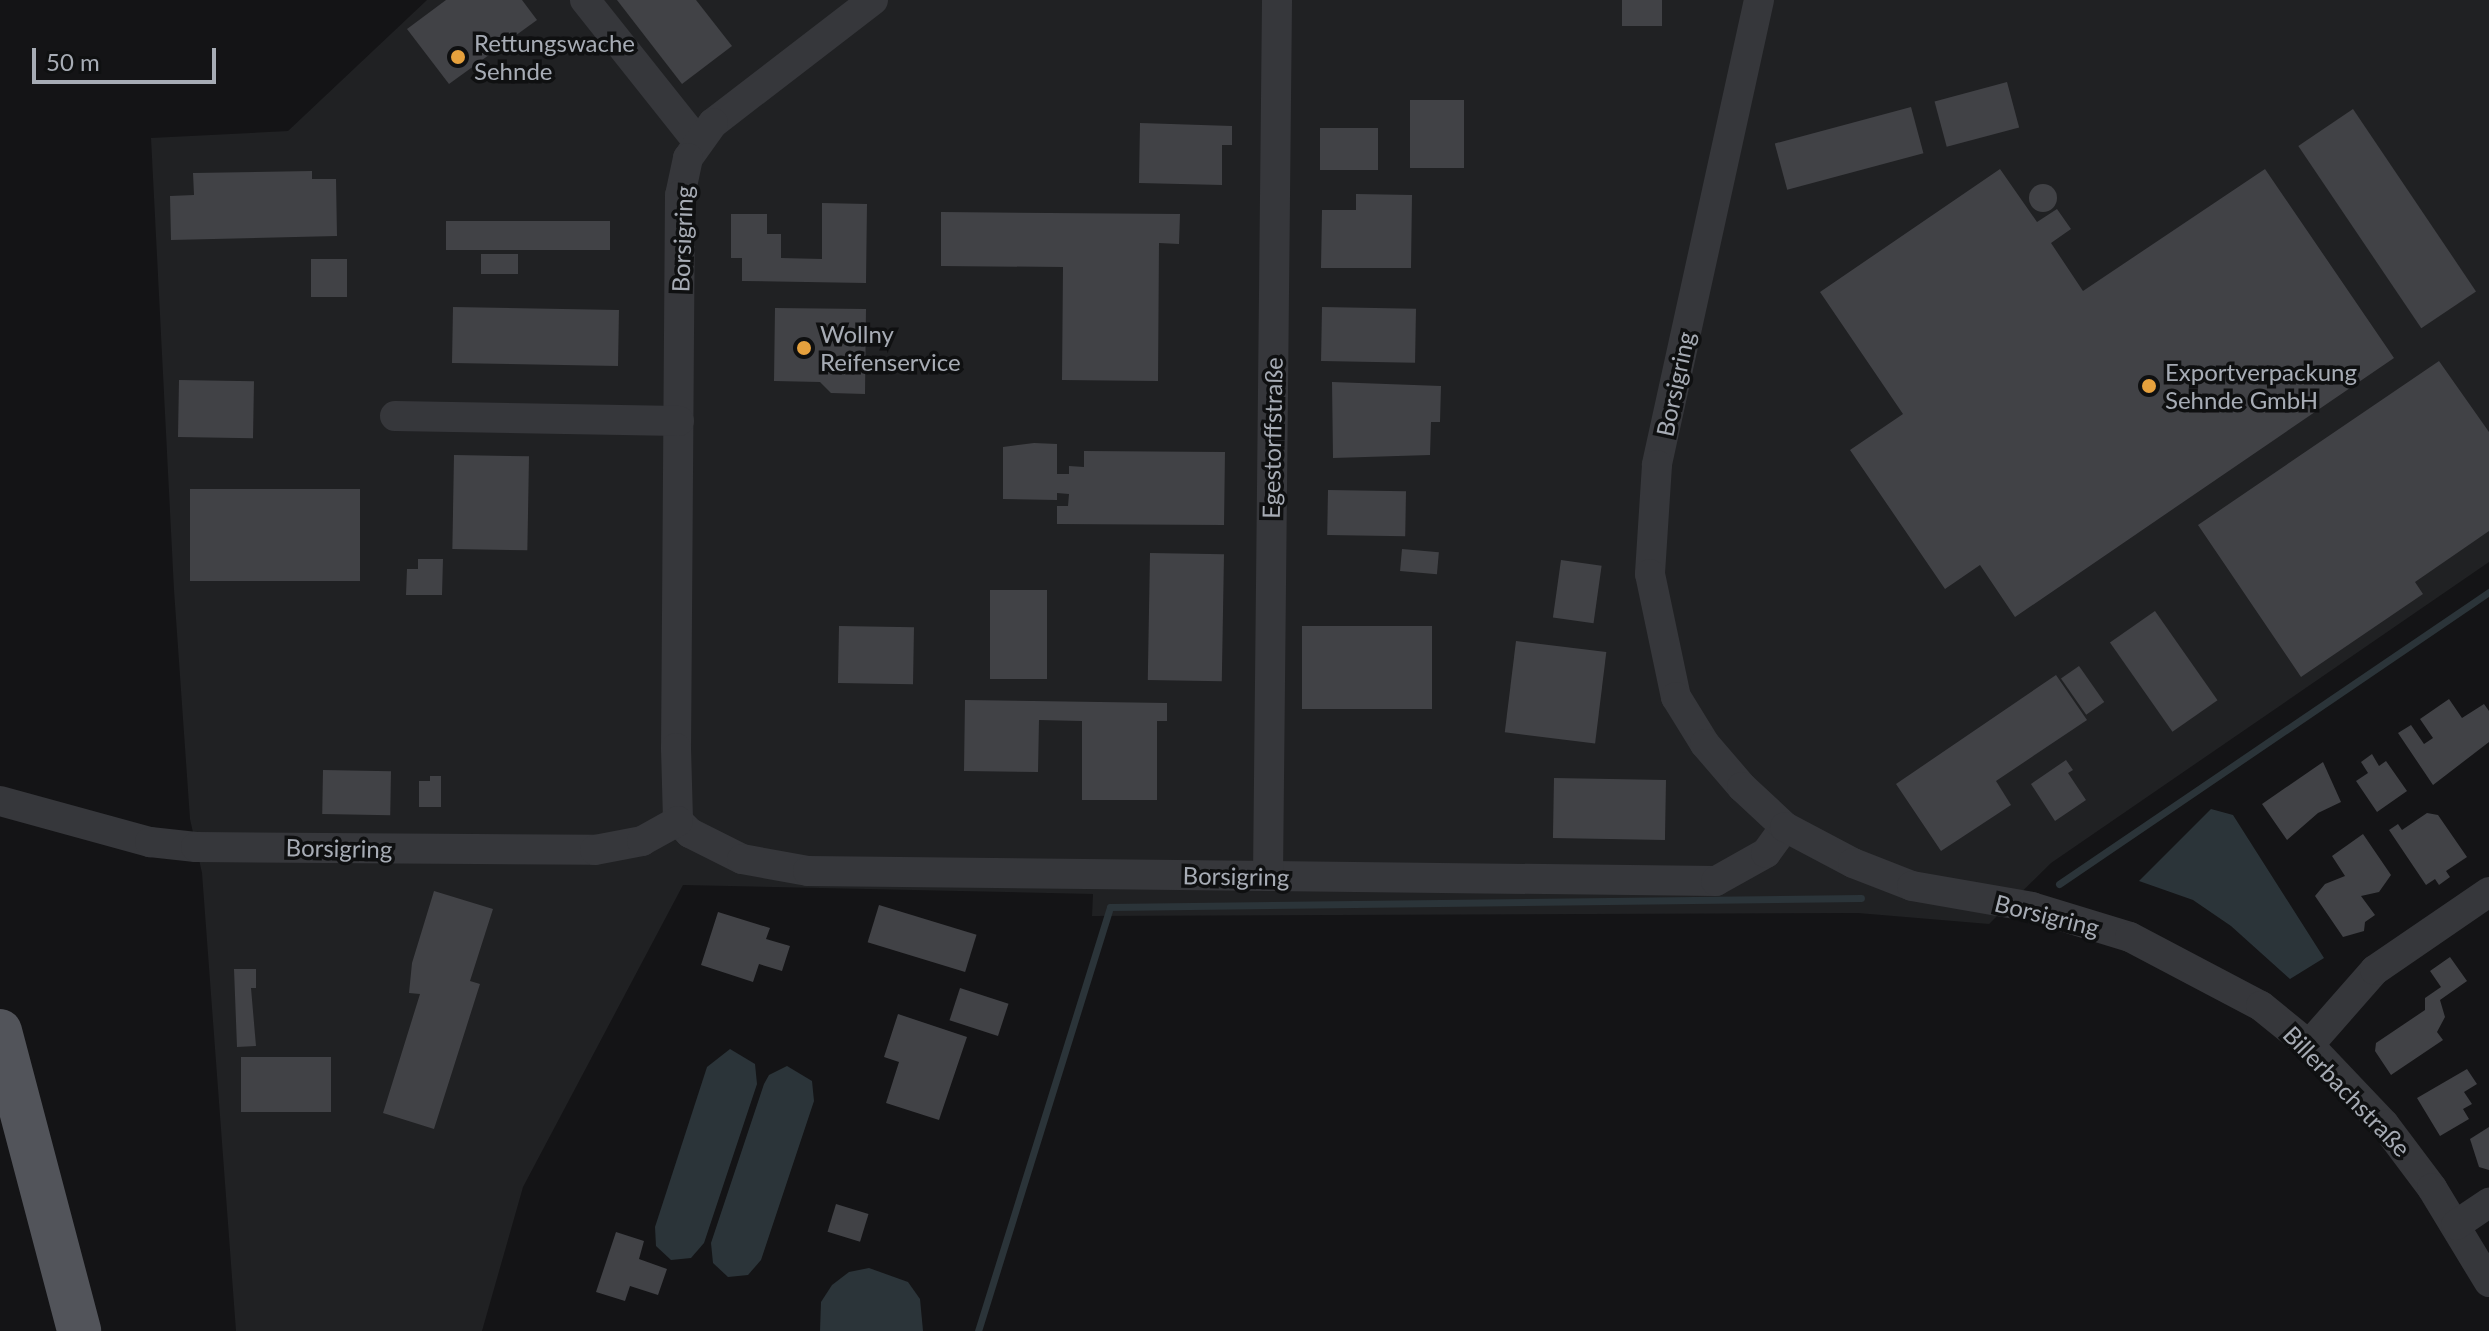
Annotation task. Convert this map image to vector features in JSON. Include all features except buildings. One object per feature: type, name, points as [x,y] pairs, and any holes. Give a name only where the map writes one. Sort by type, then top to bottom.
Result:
[{"type":"main road","points":[[0,1031],[79,1331]]},
{"type":"street","points":[[585,0],[697,141]]},
{"type":"street","name":"Borsigring","points":[[873,0],[713,123],[697,141],[680,195],[678,821],[704,843],[730,855],[808,871],[1716,881],[1766,853],[1785,827]]},
{"type":"street","name":"Egestorffstraße","points":[[1268,876],[1277,0]]},
{"type":"street","name":"Borsigring","points":[[1759,0],[1657,465],[1650,574],[1676,697],[1705,744],[1785,827],[1853,863],[1912,886],[2032,907],[2130,937]]},
{"type":"street","points":[[395,416],[679,421]]},
{"type":"street","name":"Borsigring","points":[[0,801],[150,842],[196,847],[584,851],[631,845],[678,821]]},
{"type":"street","points":[[2309,1045],[2375,970],[2489,892]]},
{"type":"street","name":"Billerbachstraße","points":[[2130,937],[2203,971],[2261,1006],[2309,1045],[2411,1157],[2489,1282]]},
{"type":"street","points":[[2456,1225],[2489,1203]]},
{"type":"shaded area","points":[[427,0],[2489,0],[2489,562],[2051,863],[1989,924],[1858,913],[1092,916],[1093,894],[683,885],[523,1187],[482,1331],[236,1331],[202,873],[190,819],[174,590],[151,138],[288,131]]},
{"type":"shaded area","points":[[2211,809],[2233,815],[2324,958],[2290,979],[2231,926],[2193,900],[2139,881]]},
{"type":"shaded area","points":[[730,1049],[755,1064],[757,1084],[704,1243],[691,1258],[671,1260],[656,1246],[655,1227],[707,1067]]},
{"type":"shaded area","points":[[787,1066],[812,1081],[814,1101],[761,1260],[748,1275],[728,1277],[713,1263],[711,1243],[764,1084],[769,1075]]},
{"type":"shaded area","points":[[869,1268],[908,1282],[920,1299],[923,1331],[820,1331],[821,1302],[832,1285],[849,1272]]},
{"type":"waterway","points":[[2059,884],[2489,592]]},
{"type":"waterway","points":[[978,1331],[1110,907],[1861,898]]},
{"type":"place","name":"Rettungswache Sehnde","points":[[458,57]]},
{"type":"place","name":"Wollny Reifenservice","points":[[804,348]]},
{"type":"place","name":"Exportverpackung Sehnde GmbH","points":[[2149,386]]}]
